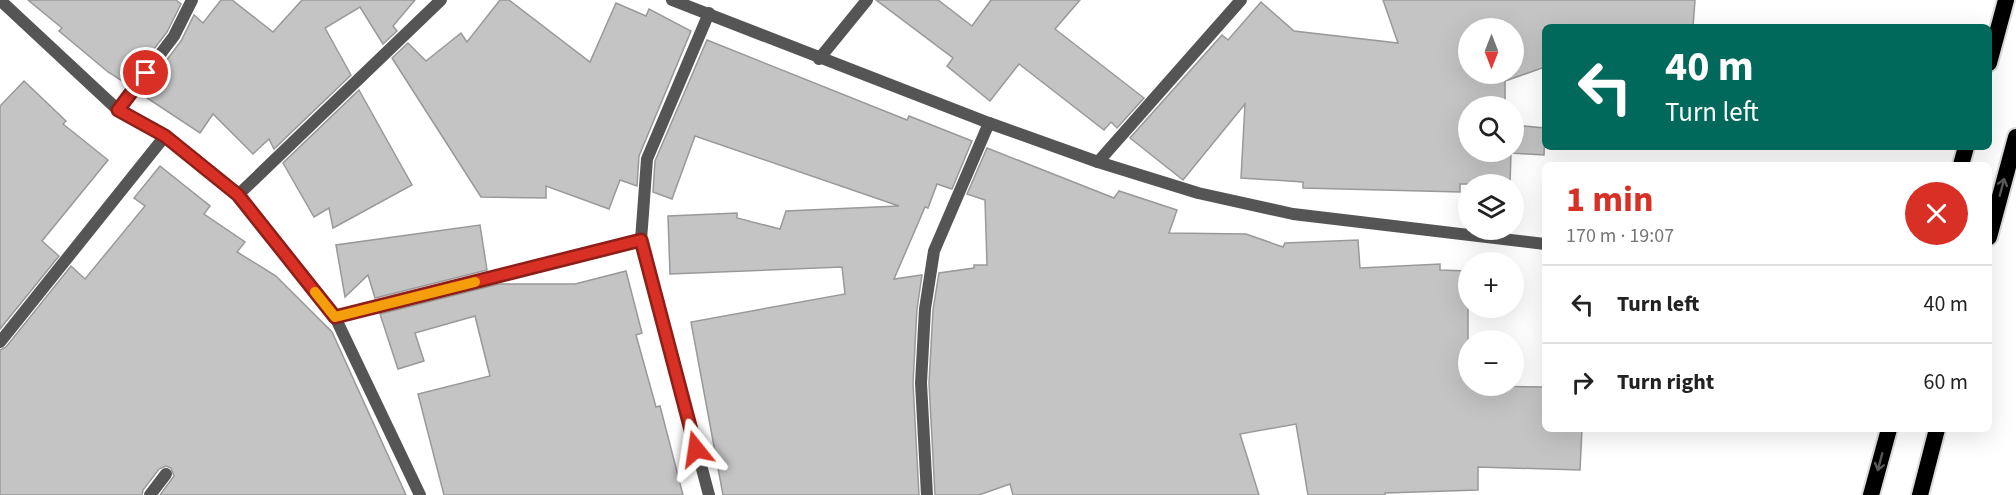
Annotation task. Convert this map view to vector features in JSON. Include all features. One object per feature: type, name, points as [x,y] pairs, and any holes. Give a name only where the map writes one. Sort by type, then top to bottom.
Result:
[{"type":"highway","points":[[1992,52],[2006,0]]},
{"type":"highway","points":[[1992,226],[2016,137]]},
{"type":"highway","points":[[1871,495],[1888,432]]},
{"type":"highway","points":[[1920,495],[1936,432]]},
{"type":"street","points":[[0,0],[118,110],[165,136],[238,195],[335,317],[420,495]]},
{"type":"street","points":[[118,110],[174,36],[192,0]]},
{"type":"street","points":[[238,195],[441,0]]},
{"type":"street","points":[[672,0],[989,123],[1098,162],[1198,193],[1293,214],[1542,244]]},
{"type":"street","points":[[819,58],[867,0]]},
{"type":"street","points":[[1098,162],[1241,0]]},
{"type":"street","points":[[709,13],[647,159],[641,240],[709,495]]},
{"type":"street","points":[[927,495],[921,383],[925,309],[934,251],[989,123]]},
{"type":"street","points":[[0,342],[165,136]]},
{"type":"street","points":[[335,317],[641,240]]},
{"type":"street","points":[[150,495],[166,474]]},
{"type":"building","points":[[28,0],[176,0],[181,4],[167,32],[127,84],[108,72],[59,31],[62,28]]},
{"type":"building","points":[[221,0],[232,0],[273,32],[302,0],[415,0],[393,26],[397,31],[383,44],[360,7],[325,28],[351,75],[274,149],[269,139],[253,154],[213,114],[200,133],[141,94],[181,41],[194,15],[203,23]]},
{"type":"building","points":[[500,0],[509,0],[590,62],[616,3],[646,16],[649,9],[691,31],[639,156],[637,186],[620,180],[609,209],[546,186],[546,198],[481,197],[392,58],[408,43],[426,61],[461,33],[467,42]]},
{"type":"building","points":[[876,0],[938,0],[972,26],[991,0],[1080,0],[1055,29],[1144,98],[1117,128],[1111,122],[1104,130],[1019,64],[990,101],[947,66],[953,58]]},
{"type":"building","points":[[1383,0],[1695,0],[1693,24],[1542,24],[1542,68],[1524,74],[1524,18],[1458,18],[1458,84],[1505,84],[1505,96],[1458,96],[1458,162],[1511,162],[1510,174],[1458,174],[1458,192],[1303,188],[1303,182],[1241,178],[1245,104],[1183,180],[1130,138],[1222,35],[1228,40],[1261,2],[1294,31],[1398,43]]},
{"type":"building","points":[[707,40],[907,120],[909,116],[972,141],[952,189],[937,184],[894,279],[922,275],[917,309],[913,383],[919,495],[723,495],[691,322],[845,294],[842,267],[670,274],[668,216],[737,213],[737,218],[780,229],[786,211],[899,206],[695,136],[672,199],[653,192],[655,161]]},
{"type":"building","points":[[24,81],[66,121],[63,124],[108,160],[42,241],[59,256],[0,329],[0,106]]},
{"type":"building","points":[[359,90],[412,185],[333,228],[329,208],[314,217],[283,163]]},
{"type":"building","points":[[1524,126],[1542,128],[1544,155],[1524,154]]},
{"type":"building","points":[[987,148],[1114,198],[1119,191],[1177,210],[1169,233],[1246,234],[1283,247],[1285,243],[1358,240],[1360,268],[1440,264],[1440,270],[1458,271],[1458,318],[1468,318],[1468,330],[1458,330],[1458,396],[1524,396],[1524,387],[1542,387],[1542,432],[1582,432],[1580,470],[1478,467],[1478,490],[1385,493],[1385,495],[1308,495],[1296,424],[1240,434],[1259,495],[1013,495],[1010,484],[979,495],[935,495],[929,383],[933,310],[939,273],[974,268],[974,265],[987,265],[985,200],[967,194]]},
{"type":"building","points":[[160,166],[210,206],[204,214],[245,242],[237,252],[276,276],[332,332],[406,495],[160,495],[174,476],[171,468],[166,466],[159,469],[143,490],[142,495],[0,495],[0,350],[6,347],[71,266],[85,279],[145,206],[134,198]]},
{"type":"building","points":[[480,225],[487,270],[375,298],[368,275],[345,297],[336,245]]},
{"type":"building","points":[[626,271],[642,333],[636,335],[656,407],[660,406],[683,495],[444,495],[418,394],[490,376],[475,316],[415,333],[424,361],[398,369],[380,314],[499,284],[575,284]]},
{"type":"slow traffic","points":[[315,292],[335,317],[475,282]]},
{"type":"route","points":[[146,73],[118,110],[165,136],[238,195],[335,317],[641,240],[696,449]]}]
